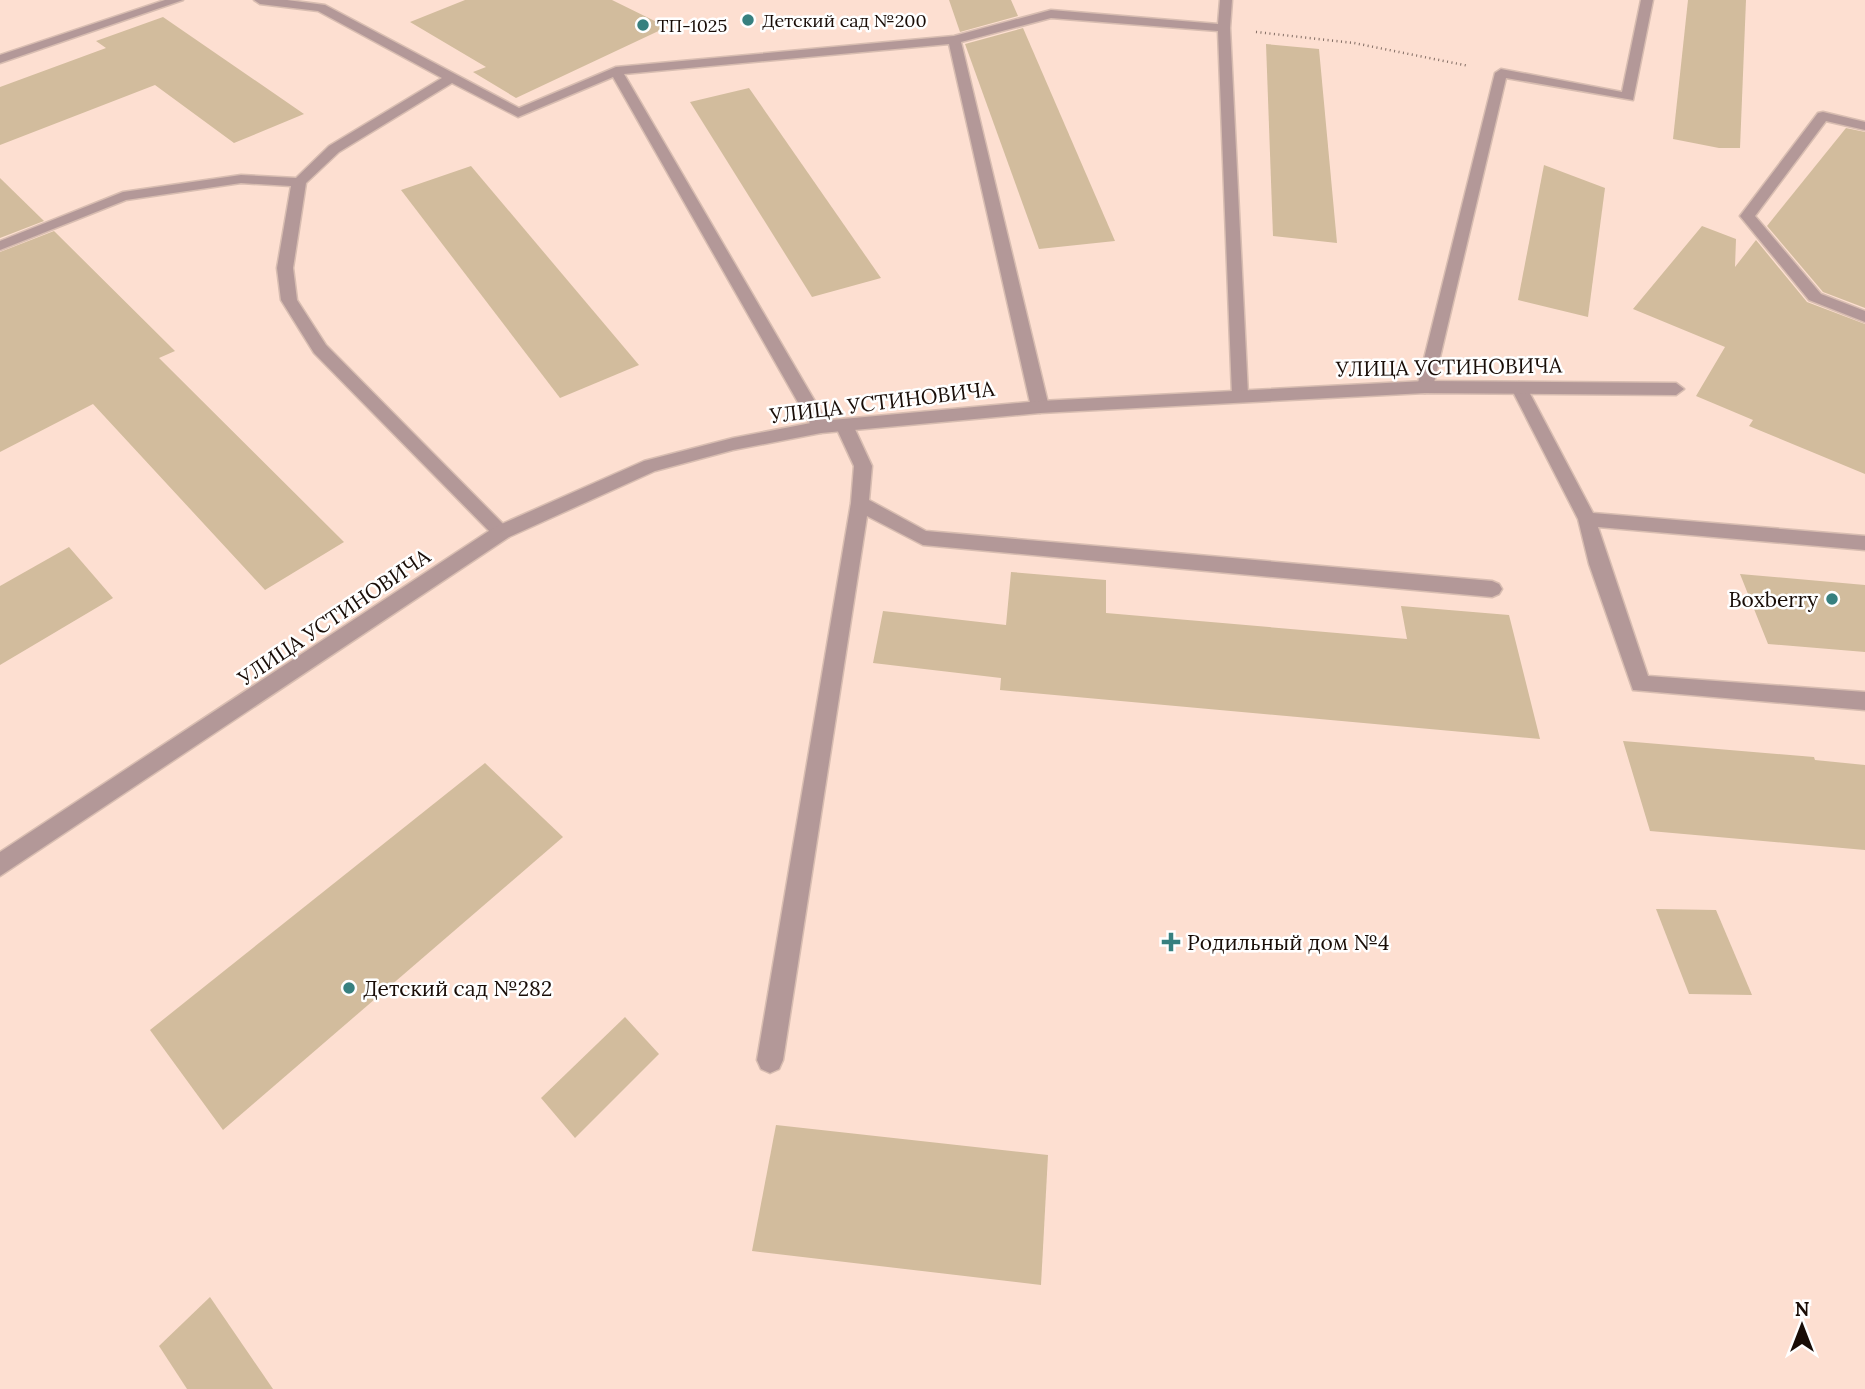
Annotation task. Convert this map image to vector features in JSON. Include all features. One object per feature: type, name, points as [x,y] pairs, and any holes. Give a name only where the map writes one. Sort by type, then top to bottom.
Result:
[{"type":"street","points":[[0,60],[177,0]]},
{"type":"street","points":[[260,0],[321,8],[518,113],[616,71],[954,40],[1051,13],[1224,28]]},
{"type":"street","points":[[321,8],[332,0]]},
{"type":"street","points":[[1051,13],[1059,0]]},
{"type":"street","points":[[1227,0],[1224,28],[1240,396]]},
{"type":"street","points":[[1425,387],[1500,73],[1628,97],[1647,0]]},
{"type":"street","points":[[954,40],[1040,407]]},
{"type":"street","points":[[616,71],[821,427]]},
{"type":"street","points":[[452,77],[334,149],[299,182],[285,268],[289,300],[320,349],[502,531]]},
{"type":"street","points":[[1865,126],[1823,116],[1747,216],[1815,297],[1865,317]]},
{"type":"street","points":[[0,246],[123,196],[241,179],[299,182]]},
{"type":"street","name":"УЛИЦА УСТИНОВИЧА","points":[[0,866],[502,531],[650,466],[733,444],[821,427],[1040,407],[1425,387],[1676,388]]},
{"type":"street","points":[[1519,388],[1587,519],[1599,564],[1640,684],[1865,701]]},
{"type":"street","points":[[770,1060],[860,503],[863,466],[844,425]]},
{"type":"street","points":[[860,503],[923,538],[1492,589]]},
{"type":"street","points":[[1587,519],[1865,542]]},
{"type":"path","points":[[1224,28],[1354,43],[1500,73]]},
{"type":"building","points":[[465,0],[612,0],[667,27],[516,98],[473,72],[486,67],[410,22]]},
{"type":"building","points":[[949,0],[1011,0],[1018,16],[960,32]]},
{"type":"building","points":[[1688,0],[1746,0],[1740,148],[1719,148],[1673,139]]},
{"type":"building","points":[[163,17],[304,114],[234,143],[155,85],[0,145],[0,87],[106,48],[96,41]]},
{"type":"building","points":[[1023,28],[1115,241],[1039,249],[965,44]]},
{"type":"building","points":[[1266,44],[1319,49],[1337,243],[1273,236]]},
{"type":"building","points":[[749,88],[881,278],[812,297],[690,102]]},
{"type":"building","points":[[1846,128],[1865,132],[1865,308],[1823,292],[1767,226]]},
{"type":"building","points":[[1544,165],[1605,188],[1588,317],[1518,300]]},
{"type":"building","points":[[471,166],[639,365],[560,398],[401,190]]},
{"type":"building","points":[[0,178],[44,221],[0,238]]},
{"type":"building","points":[[1702,226],[1736,239],[1735,267],[1756,240],[1807,302],[1865,324],[1865,474],[1749,426],[1753,420],[1696,396],[1725,347],[1633,309]]},
{"type":"building","points":[[54,231],[175,351],[159,358],[344,542],[265,590],[93,404],[0,452],[0,252]]},
{"type":"building","points":[[69,547],[113,598],[0,665],[0,586]]},
{"type":"building","points":[[1011,572],[1106,580],[1106,613],[1407,639],[1401,606],[1509,615],[1540,739],[1000,690],[1001,678],[873,663],[883,611],[1006,625]]},
{"type":"building","points":[[1740,574],[1865,585],[1865,652],[1768,644]]},
{"type":"building","points":[[1623,741],[1814,757],[1815,760],[1865,765],[1865,850],[1650,831]]},
{"type":"building","points":[[485,763],[563,837],[223,1130],[150,1030]]},
{"type":"building","points":[[1656,909],[1716,910],[1752,995],[1689,994]]},
{"type":"building","points":[[625,1017],[659,1054],[575,1138],[541,1098]]},
{"type":"building","points":[[776,1125],[1048,1155],[1041,1285],[752,1251]]},
{"type":"building","points":[[210,1297],[273,1389],[187,1389],[159,1346]]},
{"type":"place","name":"Детский сад №200","points":[[748,20]]},
{"type":"place","name":"ТП-1025","points":[[643,25]]},
{"type":"place","name":"Boxberry","points":[[1832,599]]},
{"type":"place","name":"Родильный дом №4","points":[[1171,942]]},
{"type":"place","name":"Детский сад №282","points":[[349,988]]}]
